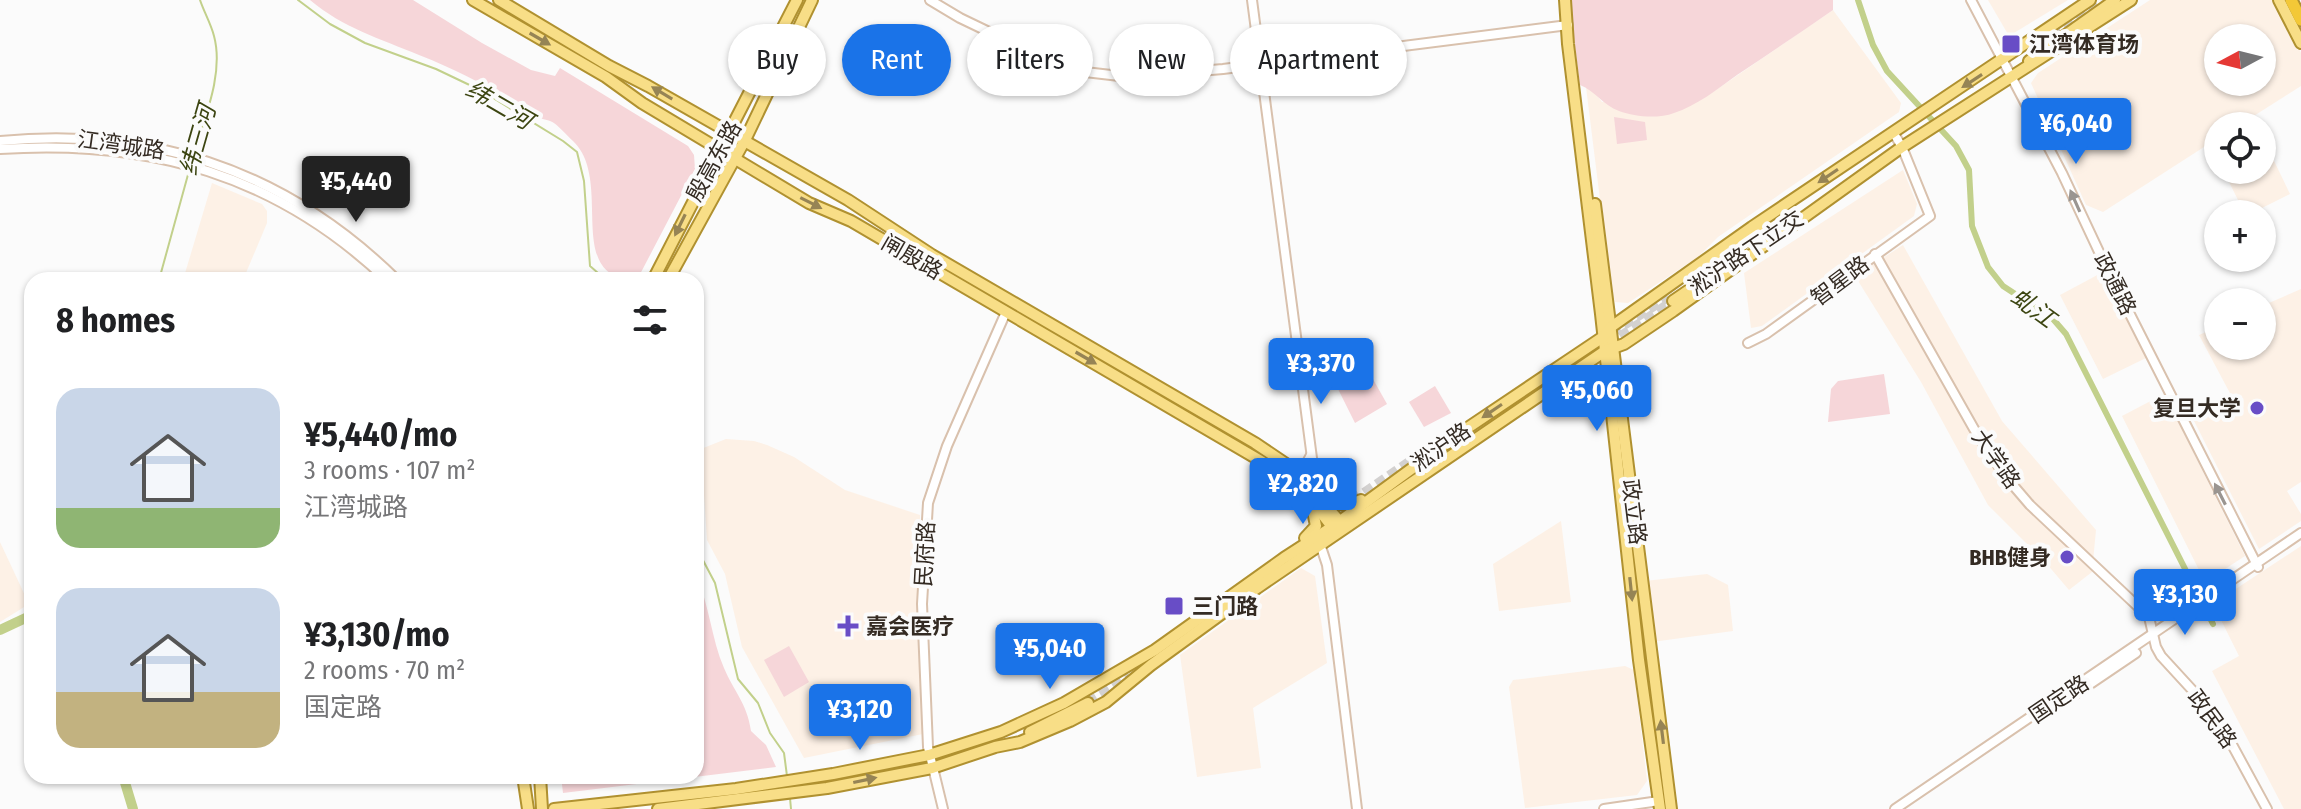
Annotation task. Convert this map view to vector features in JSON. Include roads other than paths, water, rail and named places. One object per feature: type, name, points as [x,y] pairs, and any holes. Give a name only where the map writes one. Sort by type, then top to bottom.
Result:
[{"type":"highway","points":[[2291,0],[2301,20]]},
{"type":"main road","name":"闸殷路","points":[[473,0],[606,77],[680,126],[809,203],[851,221],[1301,484],[1327,505],[1338,528]]},
{"type":"main road","name":"闸殷路","points":[[499,0],[609,66],[745,140],[1050,325],[1255,443],[1292,468],[1318,508],[1338,528]]},
{"type":"main road","name":"殷高东路","points":[[657,272],[797,0]]},
{"type":"main road","name":"殷高东路","points":[[672,272],[745,140],[812,0]]},
{"type":"main road","name":"政立路","points":[[1565,0],[1603,337],[1610,350],[1671,809]]},
{"type":"main road","name":"淞沪路","points":[[1338,528],[1374,494],[1603,337],[1611,327],[2090,0]]},
{"type":"main road","points":[[2011,77],[2038,52],[2115,0]]},
{"type":"main road","name":"淞沪路","points":[[658,809],[799,792],[932,768],[1038,736],[1106,702],[1319,541],[1673,311],[1902,147],[2131,0]]},
{"type":"main road","points":[[2279,0],[2301,43]]},
{"type":"main road","name":"政立路","points":[[1568,25],[1611,327],[1610,350],[1641,676],[1659,805]]},
{"type":"main road","points":[[680,126],[700,124],[685,107]]},
{"type":"main road","points":[[774,181],[767,175],[767,165],[783,163]]},
{"type":"main road","name":"淞沪路下立交","points":[[1778,211],[1737,249],[1672,299],[1820,204]]},
{"type":"main road","points":[[966,289],[974,284],[967,275]]},
{"type":"main road","points":[[1050,325],[1045,325],[1043,330],[1054,339]]},
{"type":"main road","points":[[1105,355],[1237,440],[1136,387]]},
{"type":"main road","points":[[1301,484],[1318,490],[1337,505],[1354,503],[1374,494]]},
{"type":"main road","points":[[1284,558],[1313,533],[1316,526],[1301,484]]},
{"type":"main road","name":"淞沪路","points":[[554,809],[780,782],[929,755],[985,738],[1064,703],[1126,668],[1284,558],[1319,541]]},
{"type":"main road","points":[[985,738],[1086,699],[995,747]]},
{"type":"main road","points":[[524,784],[528,809]]},
{"type":"main road","points":[[540,784],[542,809]]},
{"type":"street","points":[[930,0],[960,18],[1068,70],[1128,77],[1230,67]]},
{"type":"street","points":[[1252,0],[1255,24]]},
{"type":"street","name":"政通路","points":[[1971,0],[2062,173],[2101,257],[2257,565]]},
{"type":"street","points":[[1407,45],[1568,25]]},
{"type":"street","points":[[1263,96],[1312,454],[1318,490],[1327,505]]},
{"type":"street","points":[[1893,132],[1902,147]]},
{"type":"street","name":"江湾城路","points":[[0,141],[94,139],[200,164],[270,195],[318,226],[377,272]]},
{"type":"street","name":"江湾城路","points":[[0,149],[94,147],[185,159]]},
{"type":"street","name":"智星路","points":[[1748,343],[1800,310],[1930,216],[1902,147]]},
{"type":"street","name":"江湾城路","points":[[200,164],[241,173],[282,192],[363,248],[388,272]]},
{"type":"street","name":"大学路","points":[[1875,254],[1978,436],[2006,477],[2030,505],[2142,609],[2151,620],[2155,637]]},
{"type":"street","name":"民府路","points":[[943,809],[929,755],[922,604],[928,503],[947,446],[1006,312]]},
{"type":"street","points":[[1292,468],[1305,466],[1312,454]]},
{"type":"street","name":"国定路","points":[[1903,809],[2301,536]]},
{"type":"street","points":[[1319,541],[1327,565],[1357,809]]},
{"type":"street","name":"国定路","points":[[1895,809],[2155,637]]},
{"type":"street","name":"政民路","points":[[2155,637],[2161,656],[2217,717],[2267,809]]},
{"type":"street","points":[[1604,809],[1659,805]]},
{"type":"waterway","name":"纬三河","points":[[194,153],[212,95],[217,65],[214,36],[200,0]]},
{"type":"waterway","name":"纬二河","points":[[298,0],[330,24],[365,43],[436,69],[480,90],[577,152],[584,181],[590,266],[597,272]]},
{"type":"waterway","name":"虬江","points":[[1858,0],[1873,45],[1887,71],[1956,146],[1969,170],[1972,226],[1988,267],[2003,286],[2053,319],[2066,334],[2213,624]]},
{"type":"waterway","name":"纬三河","points":[[161,272],[189,171]]},
{"type":"waterway","name":"纬二河","points":[[704,562],[715,583],[738,679],[758,703],[770,733],[784,753],[787,776]]},
{"type":"waterway","points":[[0,630],[24,619]]},
{"type":"waterway","name":"纬三河","points":[[125,784],[133,809]]},
{"type":"waterway","name":"纬二河","points":[[790,798],[791,809]]},
{"type":"tunnel","points":[[2025,49],[2101,0]]},
{"type":"tunnel","points":[[1611,333],[1668,297]]},
{"type":"tunnel","points":[[1608,345],[1673,301]]},
{"type":"tunnel","points":[[1330,522],[1364,493],[1456,430]]},
{"type":"tunnel","points":[[1318,489],[1340,496],[1360,496]]},
{"type":"tunnel","points":[[1088,703],[1130,677]]},
{"type":"place","name":"江湾体育场","points":[[2011,44]]},
{"type":"place","name":"复旦大学","points":[[2257,408]]},
{"type":"place","name":"BHB健身","points":[[2067,557]]},
{"type":"place","name":"三门路","points":[[1174,606]]},
{"type":"place","name":"嘉会医疗","points":[[848,626]]}]
